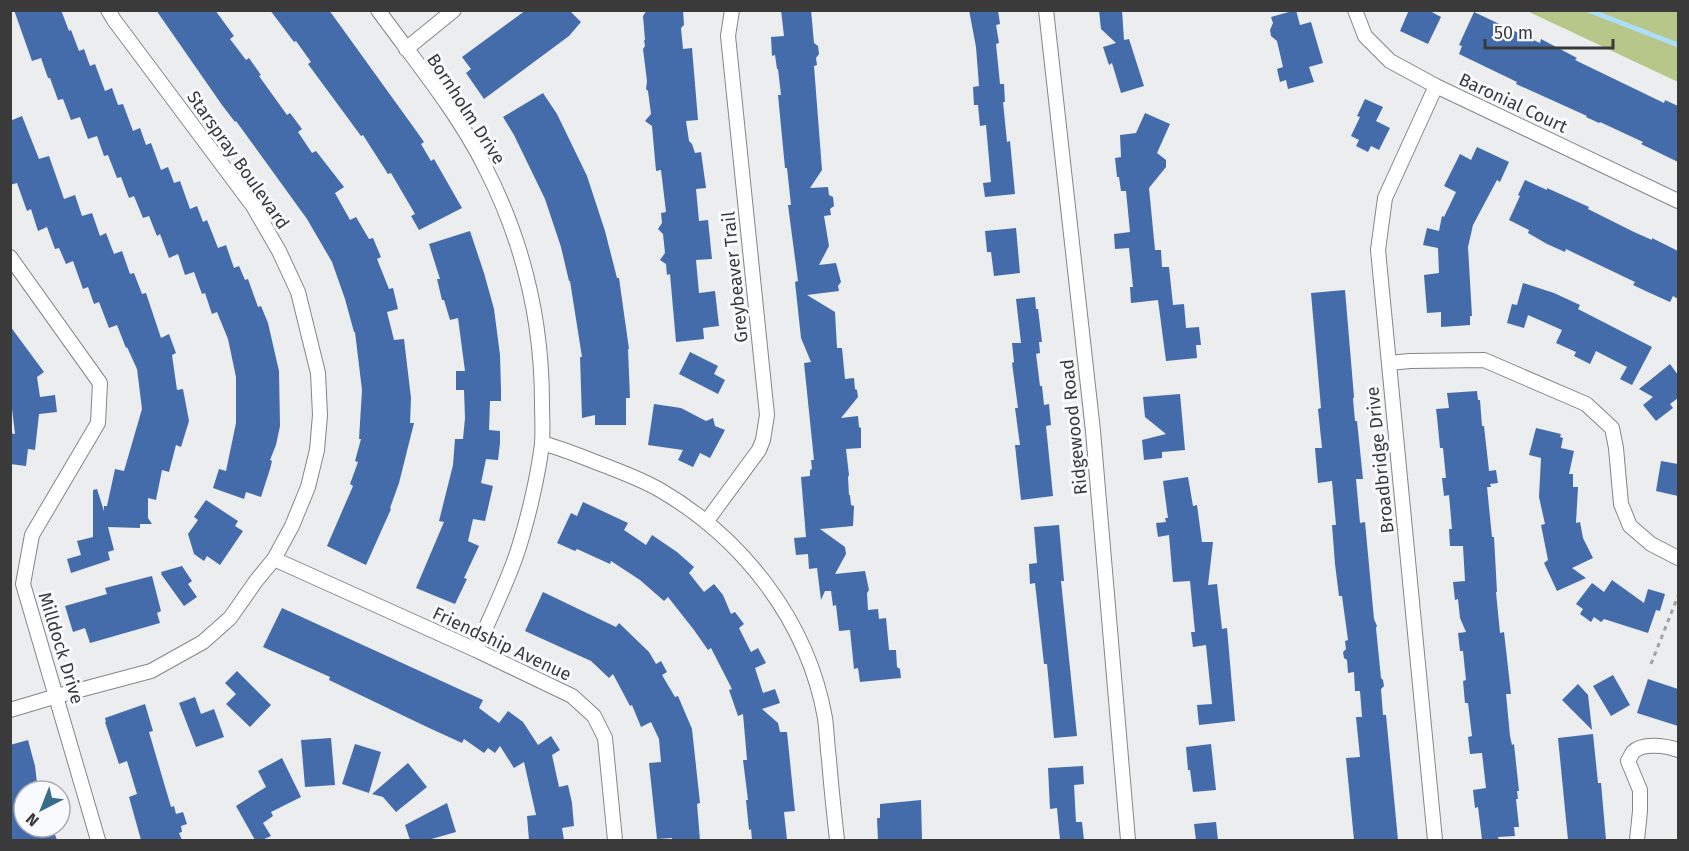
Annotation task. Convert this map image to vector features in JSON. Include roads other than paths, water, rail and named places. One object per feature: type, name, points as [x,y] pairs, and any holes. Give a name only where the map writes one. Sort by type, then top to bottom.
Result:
[{"type":"street","name":"Starspray Boulevard","points":[[10,710],[151,671],[203,642],[230,618],[274,559],[292,526],[308,487],[317,450],[320,415],[318,373],[298,292],[279,251],[253,206],[108,10]]},
{"type":"street","name":"Bornholm Drive","points":[[378,10],[453,114],[485,166],[507,214],[525,268],[536,315],[542,369],[542,443],[518,550],[476,650]]},
{"type":"street","points":[[406,49],[453,10]]},
{"type":"street","name":"Greybeaver Trail","points":[[706,522],[759,450],[768,415],[729,36],[732,10]]},
{"type":"street","name":"Ridgewood Road","points":[[1046,10],[1093,431],[1128,840]]},
{"type":"street","name":"Baronial Court","points":[[1355,10],[1365,36],[1390,61],[1436,86],[1678,201]]},
{"type":"street","name":"Broadbridge Drive","points":[[1435,840],[1378,250],[1385,198],[1436,86]]},
{"type":"street","name":"Milldock Drive","points":[[10,257],[100,383],[98,423],[32,535],[23,584],[98,840]]},
{"type":"street","points":[[1389,363],[1484,360],[1586,405],[1612,428],[1621,504],[1630,526],[1651,544],[1678,558]]},
{"type":"street","points":[[542,443],[564,449],[659,490],[706,522],[731,544],[766,583],[794,628],[811,666],[825,718],[837,840]]},
{"type":"street","name":"Friendship Avenue","points":[[274,559],[572,696],[594,716],[605,738],[615,840]]},
{"type":"street","points":[[1637,840],[1640,790],[1628,761],[1634,751],[1645,746],[1670,747],[1678,750]]},
{"type":"waterway","points":[[1588,10],[1678,45]]}]
